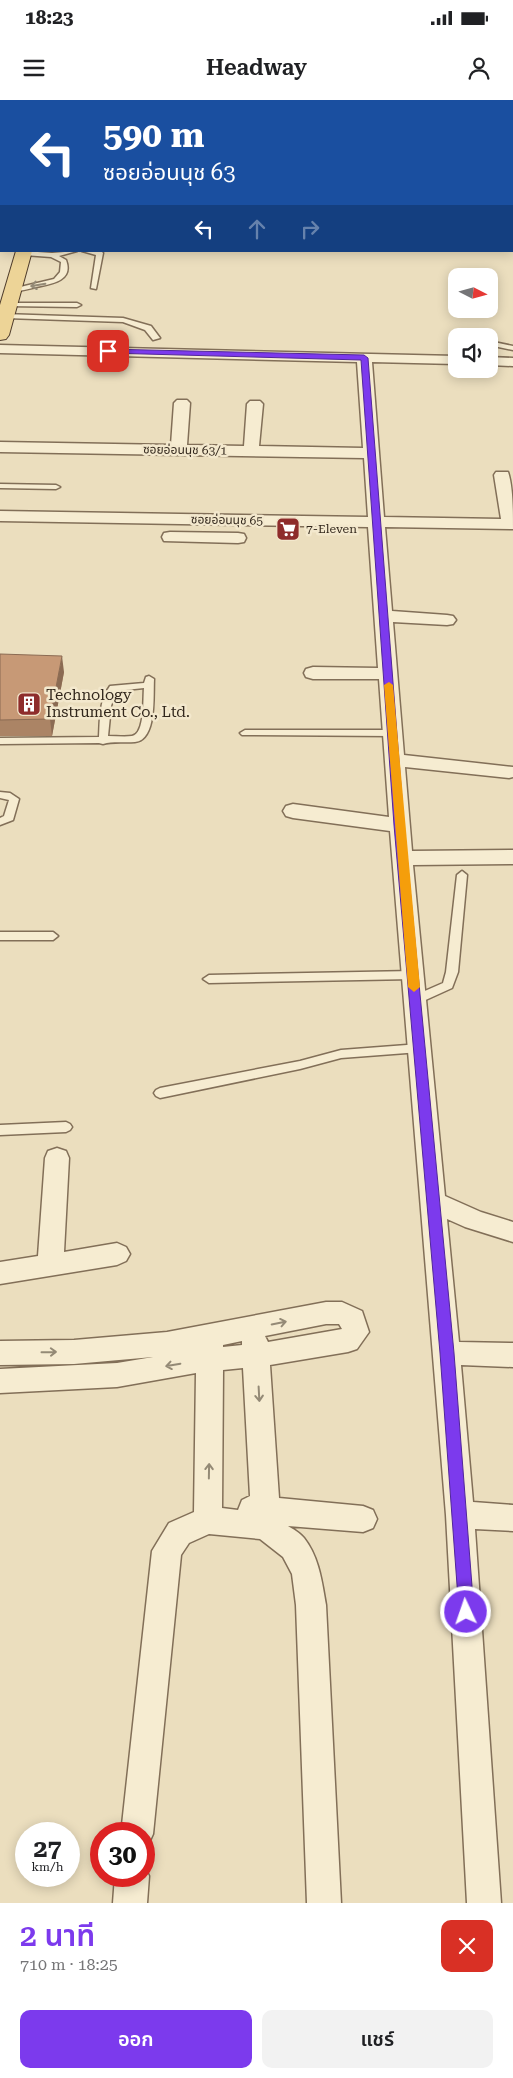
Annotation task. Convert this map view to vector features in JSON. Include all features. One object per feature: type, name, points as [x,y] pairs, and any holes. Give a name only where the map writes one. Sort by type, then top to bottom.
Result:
[{"type":"main road","points":[[0,335],[24,252]]},
{"type":"street","points":[[335,100],[346,100]]},
{"type":"street","points":[[0,349],[448,360]]},
{"type":"street","points":[[364,358],[399,825],[434,1202],[460,1516],[484,1903]]},
{"type":"street","points":[[498,361],[513,362]]},
{"type":"street","points":[[179,449],[182,403]]},
{"type":"street","points":[[251,451],[255,404]]},
{"type":"street","name":"ซอยอ่อนนุช 63/1","points":[[0,447],[370,453]]},
{"type":"street","points":[[502,475],[512,524]]},
{"type":"street","name":"ซอยอ่อนนุช 65","points":[[0,516],[512,524]]},
{"type":"street","points":[[201,538],[202,519]]},
{"type":"street","points":[[170,538],[238,538]]},
{"type":"street","points":[[384,616],[447,620]]},
{"type":"street","points":[[313,672],[388,674]]},
{"type":"street","points":[[394,760],[509,772]]},
{"type":"street","points":[[293,811],[399,825]]},
{"type":"street","points":[[402,858],[513,857]]},
{"type":"street","points":[[50,1265],[57,1158]]},
{"type":"street","points":[[434,1202],[474,1220],[513,1232]]},
{"type":"street","points":[[0,1273],[117,1254]]},
{"type":"street","points":[[0,1353],[74,1352],[167,1344],[210,1348],[256,1355],[348,1341],[356,1332],[353,1319],[342,1313],[326,1313],[253,1328],[210,1348],[117,1375],[0,1381]]},
{"type":"street","points":[[253,1328],[266,1518],[293,1547],[306,1572],[311,1605],[324,1903]]},
{"type":"street","points":[[209,1512],[210,1348]]},
{"type":"street","points":[[447,1353],[513,1354]]},
{"type":"street","points":[[138,1822],[167,1551],[179,1533],[209,1512],[266,1518],[363,1519]]},
{"type":"street","points":[[460,1516],[513,1518]]},
{"type":"street","points":[[130,1903],[131,1887]]},
{"type":"lane","points":[[24,252],[52,255],[68,252]]},
{"type":"lane","points":[[92,252],[100,253],[94,288]]},
{"type":"lane","points":[[10,304],[43,284],[60,278],[65,266],[64,261],[52,255]]},
{"type":"lane","points":[[10,304],[77,305]]},
{"type":"lane","points":[[10,304],[123,320],[142,325],[156,338]]},
{"type":"lane","points":[[498,345],[513,348]]},
{"type":"lane","points":[[0,486],[56,487]]},
{"type":"lane","points":[[0,741],[103,741],[136,740],[146,728],[149,682],[113,688],[110,692],[107,706],[103,741]]},
{"type":"lane","points":[[245,733],[392,732]]},
{"type":"lane","points":[[0,795],[14,799],[10,818],[0,822]]},
{"type":"lane","points":[[415,1000],[448,984],[452,972],[462,875]]},
{"type":"lane","points":[[0,936],[53,936]]},
{"type":"lane","points":[[209,979],[413,975]]},
{"type":"lane","points":[[160,1093],[300,1065],[341,1054],[420,1048]]},
{"type":"lane","points":[[0,1130],[66,1127]]},
{"type":"building","name":"Technology Instrument Co., Ltd.","points":[[0,654],[62,656],[50,719],[0,720]]},
{"type":"slow traffic","points":[[389,685],[414,987]]},
{"type":"place","name":"7-Eleven","points":[[288,529]]},
{"type":"place","name":"Technology Instrument Co., Ltd.","points":[[29,704]]},
{"type":"route","points":[[108,351],[364,358],[399,825],[447,1353],[466,1612]]}]
